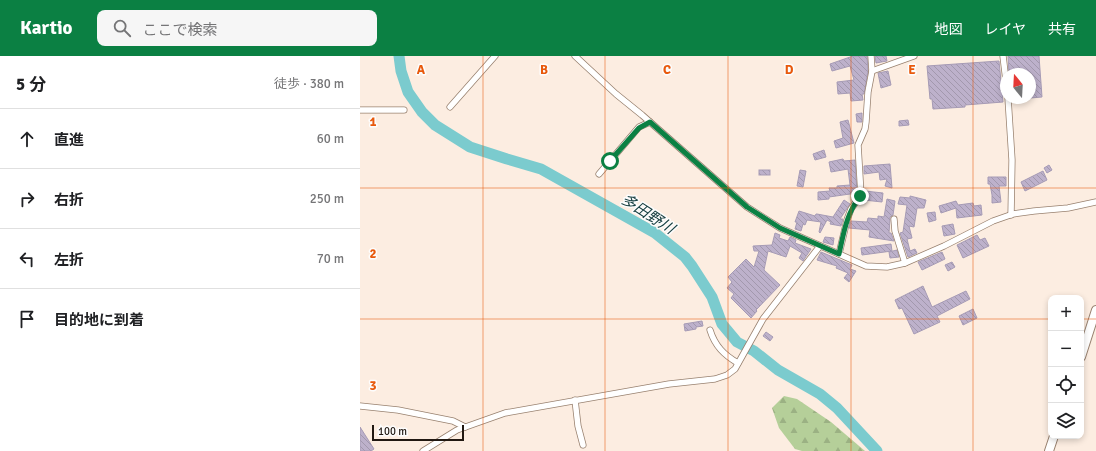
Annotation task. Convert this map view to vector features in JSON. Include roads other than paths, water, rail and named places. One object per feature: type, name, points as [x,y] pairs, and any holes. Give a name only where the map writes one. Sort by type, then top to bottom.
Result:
[{"type":"street","points":[[450,106],[495,56]]},
{"type":"street","points":[[575,56],[616,94],[747,207],[780,228],[866,266],[887,267],[905,263],[944,246],[989,223],[1011,215],[1068,208],[1096,202]]},
{"type":"street","points":[[839,254],[851,209],[861,194],[858,145],[865,129],[868,92],[872,71],[871,56]]},
{"type":"street","points":[[872,71],[914,56]]},
{"type":"street","points":[[1003,56],[1004,68]]},
{"type":"street","points":[[1008,104],[1012,160],[1011,215]]},
{"type":"street","points":[[360,110],[404,110]]},
{"type":"street","points":[[599,174],[639,128],[650,122]]},
{"type":"street","points":[[894,219],[895,231],[905,263]]},
{"type":"street","points":[[422,451],[465,426],[504,413],[669,384],[715,379],[727,375],[732,372],[739,362],[751,338],[763,319],[820,246]]},
{"type":"street","points":[[1084,347],[1096,310]]},
{"type":"street","points":[[710,330],[722,353],[739,362]]},
{"type":"street","points":[[575,400],[578,426],[583,445]]},
{"type":"street","points":[[360,406],[398,410],[453,421],[465,426]]},
{"type":"street","points":[[1049,451],[1053,439]]},
{"type":"waterway","name":"多田野川","points":[[399,56],[401,71],[408,92],[422,112],[435,125],[470,147],[541,169],[655,233],[685,257],[692,266],[712,297],[722,324],[737,342],[754,351],[778,370],[820,394],[837,408],[877,451]]}]
